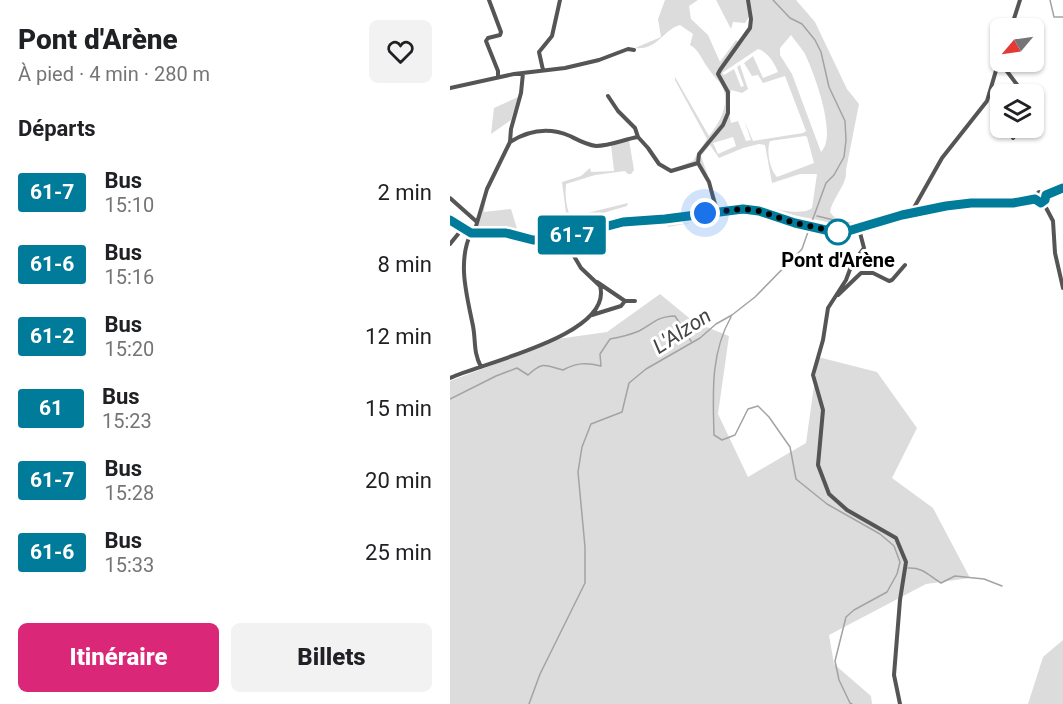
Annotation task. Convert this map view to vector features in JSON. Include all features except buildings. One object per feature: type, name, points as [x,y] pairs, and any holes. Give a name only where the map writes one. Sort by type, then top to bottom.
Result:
[{"type":"street","points":[[489,0],[501,32],[499,36],[486,41],[498,71],[498,77]]},
{"type":"street","points":[[543,70],[539,52],[552,36],[560,0]]},
{"type":"street","points":[[717,212],[710,182],[698,163],[699,154],[723,125],[728,113],[728,92],[719,78],[720,70],[748,31],[751,20],[748,0]]},
{"type":"street","points":[[1014,18],[1020,0]]},
{"type":"street","points":[[450,88],[498,77],[599,60],[628,49],[633,50]]},
{"type":"street","points":[[911,213],[942,158],[987,101],[996,72]]},
{"type":"street","points":[[481,367],[474,351],[464,273],[465,251],[487,189],[510,142],[523,73]]},
{"type":"street","points":[[608,96],[618,111],[635,128],[638,137],[663,168],[675,170],[698,163]]},
{"type":"street","points":[[510,142],[544,130],[564,133],[586,144],[597,146],[638,137]]},
{"type":"street","points":[[1043,202],[1046,195],[1063,188]]},
{"type":"street","points":[[1035,199],[1039,192],[1046,195]]},
{"type":"street","points":[[450,198],[477,222]]},
{"type":"street","points":[[450,220],[472,233],[506,233],[544,240],[623,222],[743,209],[759,211],[830,231],[859,229],[911,213],[959,204],[1013,203],[1035,199],[1043,202]]},
{"type":"street","points":[[1043,202],[1053,221],[1055,253],[1063,288]]},
{"type":"street","points":[[450,244],[463,228]]},
{"type":"street","points":[[859,229],[864,244],[863,251],[852,264],[838,295],[826,314],[823,340],[813,375],[824,410],[818,465],[829,494],[847,510],[896,538],[906,562],[900,600],[894,675],[900,704]]},
{"type":"street","points":[[568,236],[571,251],[581,268],[597,282],[625,300],[635,301]]},
{"type":"street","points":[[838,295],[861,273],[873,273],[889,281],[905,265]]},
{"type":"street","points":[[450,378],[542,346],[592,315],[602,292],[597,282]]},
{"type":"street","points":[[592,315],[595,316],[621,306],[625,300]]},
{"type":"shaded area","points":[[665,0],[698,0],[689,6],[691,19],[708,35],[720,62],[736,40],[741,44],[748,33],[752,18],[750,0],[796,0],[815,22],[847,89],[859,104],[845,180],[830,212],[834,217],[845,222],[877,219],[876,222],[856,228],[760,208],[717,210],[709,182],[698,163],[677,170],[675,168],[693,161],[707,139],[675,77],[709,136],[724,110],[725,96],[720,83],[698,52],[690,45],[693,34],[680,25],[674,27],[655,43],[643,48],[635,48],[661,37],[658,19]],"holes":[[[791,35],[809,63],[826,119],[826,144],[821,152],[792,74],[780,55],[780,48]],[[758,49],[765,52],[778,72],[763,78],[753,56],[744,63],[752,76],[758,75],[763,83],[785,76],[806,131],[753,141],[744,120],[751,140],[746,141],[738,121],[731,123],[728,105],[731,90],[742,93],[748,89],[740,65],[737,67],[744,86],[741,87],[734,69],[724,75],[722,73]],[[805,136],[814,163],[777,177],[771,165],[770,141]],[[733,137],[736,146],[718,154],[713,143]],[[759,144],[765,145],[772,183],[800,174],[817,174],[812,208],[799,212],[747,204],[719,207],[701,156],[710,145],[719,158],[743,148]]]},
{"type":"shaded area","points":[[716,0],[747,0],[749,17],[745,23],[733,22],[731,29]]},
{"type":"shaded area","points":[[518,97],[511,120],[491,134],[494,108]]},
{"type":"shaded area","points":[[629,140],[634,170],[631,174],[625,171],[595,175],[566,184],[567,206],[571,217],[628,203],[627,206],[572,222],[567,221],[562,182],[581,176],[590,168],[591,172],[614,171],[611,145]]},
{"type":"shaded area","points":[[486,197],[484,212],[511,209],[518,232],[523,232],[522,235],[511,232],[476,231]]},
{"type":"shaded area","points":[[741,211],[770,216],[784,223],[744,213],[668,227],[666,224],[667,221]]},
{"type":"shaded area","points":[[660,294],[694,322],[729,336],[718,414],[748,477],[806,443],[818,357],[877,372],[917,428],[892,478],[933,508],[970,578],[926,584],[829,635],[834,664],[871,696],[872,704],[450,704],[450,381],[557,339],[607,332]]},
{"type":"shaded area","points":[[1063,640],[1063,704],[1028,704],[1043,657]]},
{"type":"waterway","name":"L'Alzon","points":[[773,0],[790,18],[802,24],[815,40],[821,52],[829,87],[845,121],[844,157],[834,175],[826,183],[811,224]]},
{"type":"waterway","points":[[1050,0],[1054,17],[1063,17]]},
{"type":"waterway","points":[[817,216],[859,226]]},
{"type":"waterway","name":"L'Alzon","points":[[529,704],[540,674],[585,583],[585,547],[578,472],[582,447],[591,424],[622,412],[629,383],[646,369],[700,338],[755,297],[802,249],[809,229]]},
{"type":"waterway","points":[[450,399],[517,368],[528,375],[544,365],[563,370],[581,364],[601,366],[600,354],[610,339],[636,332],[663,318],[675,316],[691,341]]},
{"type":"waterway","points":[[731,317],[719,345],[716,360],[713,389],[714,435],[722,440],[735,435],[748,409],[758,406],[769,417],[790,447],[796,479],[827,504],[880,534],[894,546],[900,562],[897,574],[887,592],[854,610],[846,617],[835,661],[839,680],[852,704]]},
{"type":"waterway","points":[[908,568],[922,570],[941,583],[955,576],[984,579],[1002,586]]},
{"type":"bus line","name":"61-7","points":[[450,220],[471,233],[506,233],[533,240],[555,240],[623,222],[743,209],[759,211],[795,223],[837,232],[859,229],[927,209],[959,204],[1013,203],[1035,199],[1041,203],[1045,200],[1046,195],[1063,188]]},
{"type":"place","name":"Pont d'Arène","points":[[838,232]]},
{"type":"route","points":[[705,213],[743,209],[759,211],[795,223],[838,232]]}]
